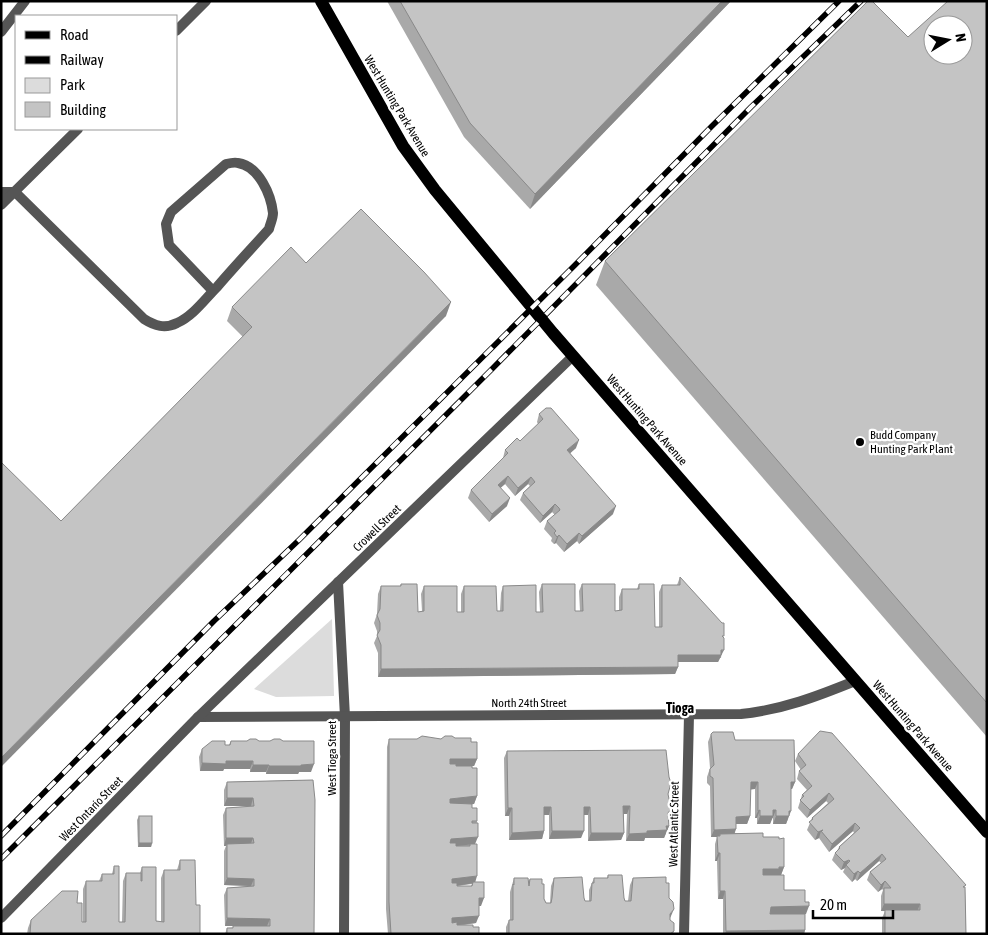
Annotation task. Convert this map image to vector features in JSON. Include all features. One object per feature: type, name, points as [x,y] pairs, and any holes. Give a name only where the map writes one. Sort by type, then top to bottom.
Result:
[{"type":"main road","name":"West Hunting Park Avenue","points":[[321,1],[389,124],[418,168],[573,356],[987,832]]},
{"type":"street","points":[[1,32],[26,1]]},
{"type":"street","points":[[178,29],[206,1]]},
{"type":"street","points":[[1,205],[77,130]]},
{"type":"street","points":[[1,192],[14,192],[144,319],[154,325],[164,327],[176,324],[186,318],[213,290],[269,229],[273,216],[270,201],[262,180],[249,166],[238,162],[226,164],[171,212],[166,224],[169,245],[213,290]]},
{"type":"street","name":"Crowell Street","points":[[198,718],[573,356]]},
{"type":"street","name":"West Tioga Street","points":[[338,582],[345,717],[344,934]]},
{"type":"street","name":"North 24th Street","points":[[198,718],[741,714],[760,712],[798,703],[856,681]]},
{"type":"street","name":"West Atlantic Street","points":[[684,934],[689,715]]},
{"type":"street","name":"West Ontario Street","points":[[1,918],[198,718]]},
{"type":"green space","points":[[332,619],[334,696],[276,697],[254,689]]},
{"type":"building","points":[[400,1],[722,1],[535,194],[470,123]]},
{"type":"building","name":"Budd Company Hunting Park Plant","points":[[868,1],[872,1],[908,37],[923,24],[923,65],[973,65],[973,15],[932,15],[948,1],[987,1],[987,703],[605,261]]},
{"type":"building","points":[[361,209],[451,302],[1,758],[1,462],[61,521],[252,327],[232,307],[291,247],[306,263]]},
{"type":"building","points":[[546,408],[551,408],[579,440],[567,450],[616,506],[582,536],[579,533],[567,544],[559,535],[557,537],[554,533],[556,531],[547,521],[560,510],[559,508],[555,504],[543,516],[523,493],[535,482],[531,477],[518,488],[508,476],[498,485],[510,498],[492,514],[471,490],[508,453],[505,450],[517,438],[520,441],[543,419],[539,414]]},
{"type":"building","points":[[680,577],[724,623],[724,636],[722,636],[724,638],[724,650],[721,650],[721,655],[678,655],[678,667],[381,669],[381,645],[377,635],[380,630],[380,623],[377,615],[380,609],[381,586],[417,584],[418,612],[424,611],[424,586],[457,586],[457,612],[464,612],[464,586],[496,586],[497,611],[503,611],[503,586],[536,585],[536,612],[543,612],[542,584],[575,584],[575,611],[583,611],[582,584],[615,584],[615,611],[622,610],[622,589],[639,589],[639,584],[654,584],[655,627],[662,627],[662,585],[680,585]]},
{"type":"building","points":[[820,731],[832,733],[966,885],[963,887],[965,887],[966,934],[885,934],[885,910],[920,910],[920,904],[884,904],[884,888],[891,888],[885,881],[881,885],[870,872],[886,859],[882,854],[860,873],[858,871],[854,874],[846,865],[850,861],[844,862],[835,853],[860,828],[855,823],[832,844],[821,831],[823,830],[818,832],[809,822],[834,799],[829,793],[810,810],[800,800],[804,796],[802,795],[812,786],[799,771],[806,765],[798,754]]},
{"type":"building","points":[[713,732],[733,732],[735,740],[794,740],[795,782],[791,782],[791,811],[789,811],[789,816],[776,816],[776,810],[773,810],[773,816],[760,816],[760,810],[758,811],[758,782],[751,782],[750,816],[736,817],[736,829],[714,830],[713,778],[710,776],[710,769],[714,765],[711,734]]},
{"type":"building","points":[[422,736],[441,739],[445,736],[471,738],[471,742],[477,742],[477,759],[450,759],[450,764],[477,768],[477,796],[450,799],[450,803],[472,804],[472,808],[477,808],[477,821],[472,821],[472,823],[478,823],[478,837],[451,839],[450,843],[456,843],[456,846],[477,844],[477,876],[452,879],[452,883],[457,883],[457,886],[472,886],[473,882],[484,882],[484,898],[479,898],[479,916],[452,918],[452,923],[457,922],[457,925],[479,927],[479,934],[391,934],[389,902],[389,739],[417,739]]},
{"type":"building","points":[[250,739],[259,741],[280,739],[283,741],[314,741],[314,764],[269,766],[253,765],[253,761],[226,761],[226,764],[202,763],[202,749],[212,741],[225,741],[225,745],[230,745],[231,741],[247,741]]},
{"type":"building","points":[[666,750],[671,783],[668,794],[671,809],[668,813],[669,826],[666,826],[667,830],[629,834],[630,806],[623,806],[624,833],[591,833],[590,807],[584,807],[584,831],[552,831],[551,807],[544,807],[544,831],[512,833],[512,808],[508,808],[507,751]]},
{"type":"building","points":[[313,780],[315,800],[314,934],[227,934],[227,928],[233,928],[233,926],[270,926],[270,919],[227,918],[227,888],[254,886],[254,879],[227,878],[227,844],[254,843],[253,838],[226,838],[226,808],[254,806],[253,798],[227,798],[227,782]]},
{"type":"building","points":[[139,816],[152,816],[152,843],[139,843]]},
{"type":"building","points":[[763,833],[763,837],[784,838],[784,867],[779,867],[779,869],[763,869],[763,875],[784,875],[784,890],[805,890],[805,902],[809,902],[809,906],[771,907],[770,914],[805,914],[805,930],[726,931],[725,891],[720,891],[720,853],[718,853],[717,836],[720,836],[720,834]]},
{"type":"building","points":[[180,860],[195,860],[196,905],[200,905],[200,934],[30,934],[31,920],[62,891],[78,891],[77,903],[82,903],[82,922],[86,922],[86,881],[102,881],[102,874],[114,874],[114,866],[119,866],[119,922],[125,922],[126,873],[141,873],[142,881],[142,867],[156,867],[156,921],[164,922],[164,870],[180,870]]},
{"type":"building","points":[[608,875],[622,875],[625,901],[631,901],[633,878],[666,877],[666,883],[669,883],[669,898],[673,902],[674,909],[670,914],[670,920],[674,923],[674,931],[670,934],[509,934],[509,920],[513,920],[514,878],[528,878],[529,886],[530,879],[542,879],[544,899],[546,903],[551,903],[554,878],[582,877],[585,901],[591,901],[594,878],[608,878]]},
{"type":"railway","points":[[1,836],[214,621],[300,539],[839,1]]},
{"type":"railway","points":[[1,859],[491,370],[751,107],[861,1]]},
{"type":"place","name":"Budd Company Hunting Park Plant","points":[[860,442]]},
{"type":"district","name":"Tioga","points":[[680,708]]}]
